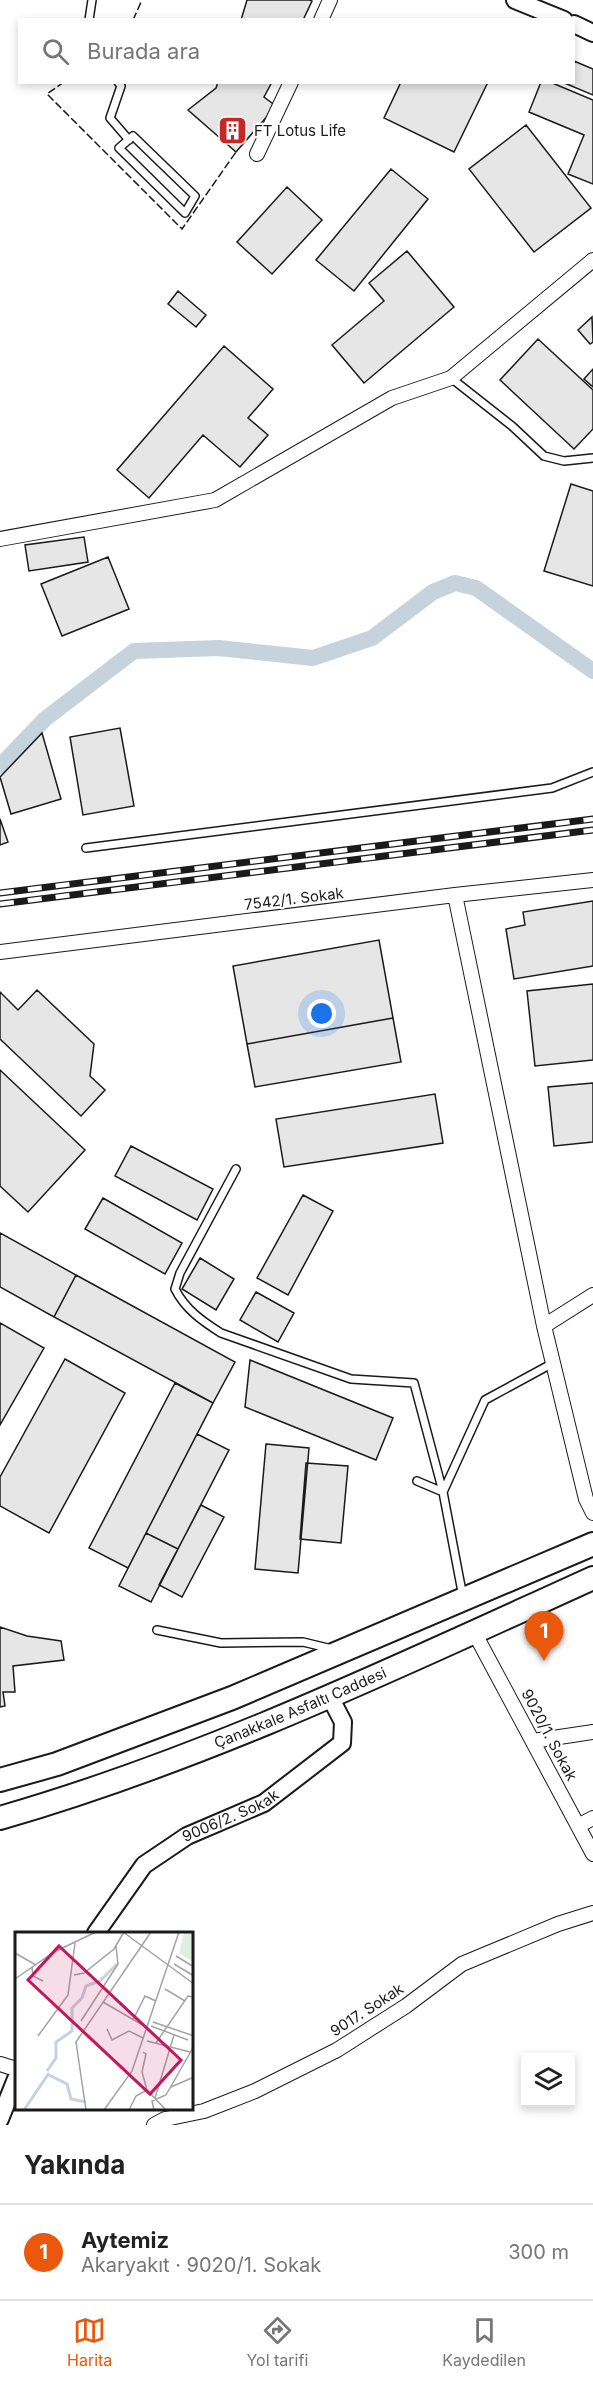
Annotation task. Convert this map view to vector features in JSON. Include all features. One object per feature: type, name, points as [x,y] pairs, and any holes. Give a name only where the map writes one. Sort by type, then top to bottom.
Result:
[{"type":"highway","points":[[0,1780],[57,1764],[232,1698],[593,1544]]},
{"type":"highway","name":"Çanakkale Asfaltı Caddesi","points":[[0,1818],[74,1797],[330,1697],[593,1578]]},
{"type":"street","points":[[322,18],[330,0]]},
{"type":"street","points":[[515,0],[559,18]]},
{"type":"street","points":[[575,25],[593,33]]},
{"type":"street","points":[[257,154],[290,84]]},
{"type":"street","points":[[0,539],[215,500],[392,398],[451,378],[593,260]]},
{"type":"street","name":"7542/1. Sokak","points":[[0,952],[593,880]]},
{"type":"street","points":[[455,895],[544,1326],[586,1499],[593,1513]]},
{"type":"street","points":[[544,1326],[593,1295]]},
{"type":"street","name":"9020/1. Sokak","points":[[474,1632],[593,1854]]},
{"type":"street","name":"9006/2. Sokak","points":[[97,1932],[144,1865],[187,1836],[264,1803],[342,1743],[343,1722],[330,1697]]},
{"type":"street","points":[[533,1741],[593,1732]]},
{"type":"street","points":[[578,1826],[593,1818]]},
{"type":"street","name":"9017. Sokak","points":[[154,2125],[165,2119],[204,2110],[255,2091],[337,2049],[406,2007],[462,1964],[558,1924],[593,1913]]},
{"type":"street","points":[[0,2064],[15,2069]]},
{"type":"street","points":[[0,2119],[15,2082]]},
{"type":"lane","points":[[89,18],[92,0]]},
{"type":"lane","points":[[120,84],[121,86],[110,118],[129,140]]},
{"type":"lane","points":[[134,136],[195,196],[185,213],[119,148],[129,140],[134,136]]},
{"type":"lane","points":[[451,378],[512,426],[544,456],[564,461],[593,458]]},
{"type":"lane","points":[[86,848],[552,788],[593,772]]},
{"type":"lane","points":[[236,1169],[180,1273],[175,1289],[181,1301],[205,1323],[221,1333],[308,1364],[351,1379],[414,1383],[443,1492],[464,1599]]},
{"type":"lane","points":[[443,1492],[485,1400],[553,1363]]},
{"type":"lane","points":[[417,1481],[443,1492]]},
{"type":"lane","points":[[157,1630],[221,1643],[315,1643],[338,1653]]},
{"type":"building","points":[[247,0],[312,1],[304,18],[242,18]]},
{"type":"building","points":[[575,61],[593,69],[593,95],[567,84],[575,84]]},
{"type":"building","name":"FT Lotus Life","points":[[217,84],[271,84],[264,97],[276,106],[236,152],[188,110],[216,88]]},
{"type":"building","points":[[400,84],[487,84],[454,152],[384,118]]},
{"type":"building","points":[[540,84],[555,84],[593,100],[593,184],[568,174],[584,135],[529,112]]},
{"type":"building","points":[[526,125],[591,208],[534,252],[469,169]]},
{"type":"building","points":[[391,169],[428,199],[354,291],[316,260]]},
{"type":"building","points":[[287,187],[322,220],[272,274],[237,242]]},
{"type":"building","points":[[407,251],[454,307],[364,383],[332,345],[384,301],[369,283]]},
{"type":"building","points":[[178,291],[206,315],[196,327],[168,304]]},
{"type":"building","points":[[592,317],[593,342],[590,344],[578,330]]},
{"type":"building","points":[[538,339],[593,390],[593,429],[574,449],[500,380]]},
{"type":"building","points":[[224,346],[273,389],[248,418],[268,435],[240,467],[203,435],[149,498],[117,470]]},
{"type":"building","points":[[593,369],[593,387],[584,379]]},
{"type":"building","points":[[571,484],[593,491],[593,586],[544,571]]},
{"type":"building","points":[[84,537],[88,562],[29,571],[25,545]]},
{"type":"building","points":[[108,557],[129,609],[62,636],[41,584]]},
{"type":"building","points":[[120,728],[134,806],[83,815],[70,737]]},
{"type":"building","points":[[42,733],[61,799],[11,814],[0,777]]},
{"type":"building","points":[[0,819],[8,842],[0,845]]},
{"type":"building","points":[[593,901],[593,966],[514,979],[506,929],[525,925],[523,912]]},
{"type":"building","points":[[379,940],[393,1018],[247,1044],[233,966]]},
{"type":"building","points":[[593,984],[593,1060],[535,1066],[527,991]]},
{"type":"building","points":[[37,990],[94,1044],[90,1076],[105,1090],[81,1116],[0,1039],[0,992],[18,1010]]},
{"type":"building","points":[[393,1018],[401,1062],[255,1087],[247,1044]]},
{"type":"building","points":[[0,1070],[85,1150],[28,1212],[0,1186]]},
{"type":"building","points":[[593,1083],[593,1142],[554,1146],[548,1087]]},
{"type":"building","points":[[435,1094],[443,1143],[284,1167],[276,1119]]},
{"type":"building","points":[[131,1146],[213,1189],[197,1220],[115,1176]]},
{"type":"building","points":[[303,1195],[333,1211],[288,1295],[257,1278]]},
{"type":"building","points":[[103,1198],[182,1243],[165,1274],[85,1229]]},
{"type":"building","points":[[0,1233],[76,1275],[54,1317],[0,1287]]},
{"type":"building","points":[[200,1258],[234,1279],[216,1310],[182,1289]]},
{"type":"building","points":[[76,1275],[235,1362],[213,1403],[54,1317]]},
{"type":"building","points":[[256,1292],[294,1313],[278,1342],[240,1320]]},
{"type":"building","points":[[0,1323],[44,1348],[0,1425]]},
{"type":"building","points":[[65,1359],[125,1393],[49,1533],[0,1506],[0,1477]]},
{"type":"building","points":[[250,1360],[393,1418],[376,1460],[245,1407]]},
{"type":"building","points":[[175,1383],[213,1403],[128,1568],[89,1548]]},
{"type":"building","points":[[197,1434],[229,1450],[178,1549],[146,1533]]},
{"type":"building","points":[[266,1444],[309,1448],[298,1573],[255,1569]]},
{"type":"building","points":[[306,1463],[348,1466],[341,1543],[300,1539]]},
{"type":"building","points":[[201,1505],[224,1517],[182,1597],[159,1585]]},
{"type":"building","points":[[146,1533],[178,1549],[151,1602],[119,1586]]},
{"type":"building","points":[[0,1627],[27,1636],[61,1641],[64,1660],[13,1666],[15,1692],[3,1692],[5,1706],[0,1707]]},
{"type":"waterway","points":[[0,766],[45,719],[134,651],[219,648],[313,658],[372,638],[433,592],[455,583],[476,588],[593,671]]},
{"type":"railway","points":[[0,893],[593,819]]},
{"type":"railway","points":[[0,904],[593,830]]},
{"type":"fence","points":[[134,18],[142,0]]},
{"type":"fence","points":[[61,84],[47,94],[182,229],[236,152]]},
{"type":"place","name":"FT Lotus Life","points":[[233,131]]},
{"type":"place","name":"Aytemiz","points":[[544,1661]]}]
